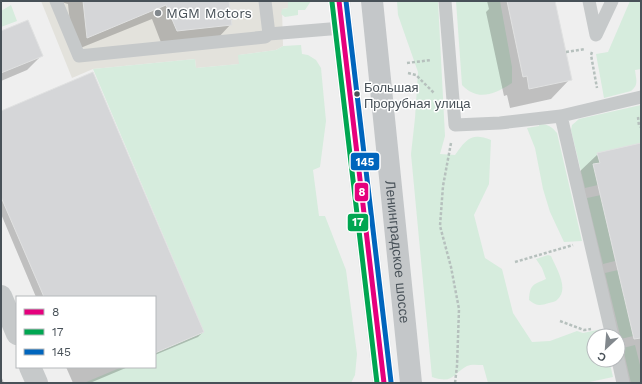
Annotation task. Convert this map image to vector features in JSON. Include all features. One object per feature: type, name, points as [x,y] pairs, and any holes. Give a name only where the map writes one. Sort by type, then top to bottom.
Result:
[{"type":"main road","name":"Ленинградское шоссе","points":[[339,1],[384,383]]},
{"type":"main road","name":"Ленинградское шоссе","points":[[372,1],[411,383]]},
{"type":"street","points":[[1,296],[16,332]]},
{"type":"street","points":[[30,368],[37,383]]},
{"type":"lane","points":[[56,1],[79,56],[265,37],[269,34],[342,28]]},
{"type":"lane","points":[[265,1],[269,34]]},
{"type":"lane","points":[[445,1],[455,124],[500,123],[561,116],[641,97]]},
{"type":"lane","points":[[589,1],[596,35],[612,1]]},
{"type":"lane","points":[[561,116],[610,328]]},
{"type":"lane","points":[[620,368],[623,383]]},
{"type":"path","points":[[566,52],[586,48]]},
{"type":"path","points":[[591,55],[601,106]]},
{"type":"path","points":[[407,63],[450,58]]},
{"type":"path","points":[[408,73],[416,75],[436,95],[454,108]]},
{"type":"path","points":[[455,124],[443,186],[440,226],[451,267],[459,309],[458,366],[455,383]]},
{"type":"path","points":[[515,262],[564,247]]},
{"type":"path","points":[[560,321],[584,330]]},
{"type":"shaded area","points":[[41,1],[288,1],[288,8],[282,9],[283,46],[276,50],[239,55],[240,64],[196,68],[195,59],[93,69],[72,78]]},
{"type":"green space","points":[[288,1],[311,1],[305,10],[298,10],[298,15],[285,17],[281,14],[282,9],[288,8]]},
{"type":"green space","points":[[397,1],[438,1],[445,136],[440,154],[455,155],[462,145],[474,137],[491,140],[489,184],[474,215],[485,258],[502,269],[513,313],[532,342],[550,341],[577,331],[586,332],[586,368],[611,368],[613,377],[585,383],[488,383],[483,365],[470,365],[449,379],[444,380],[432,377],[411,154],[418,72],[398,15]]},
{"type":"green space","points":[[456,1],[500,1],[512,67],[512,83],[493,93],[480,95],[468,90],[462,85]]},
{"type":"green space","points":[[630,1],[641,1],[641,69],[635,70],[636,84],[634,89],[604,98],[596,54],[608,52]]},
{"type":"green space","points":[[11,5],[17,21],[1,27],[1,11]]},
{"type":"green space","points":[[301,45],[302,54],[308,55],[316,60],[321,68],[326,121],[320,167],[313,170],[319,216],[325,216],[346,270],[357,354],[355,375],[351,383],[84,383],[120,368],[156,368],[156,353],[204,332],[93,69],[195,59],[196,68],[239,64],[238,55],[276,50],[283,46]]},
{"type":"green space","points":[[641,105],[641,143],[597,153],[600,163],[594,164],[598,185],[585,188],[571,130],[572,125],[579,119]]},
{"type":"green space","points":[[539,124],[550,126],[557,133],[582,241],[564,242],[550,212],[543,189],[535,148],[527,128],[539,126]]},
{"type":"green space","points":[[601,195],[615,261],[603,264],[587,198]]},
{"type":"green space","points":[[548,255],[551,256],[561,278],[561,295],[556,301],[538,305],[529,300],[530,291],[535,284],[546,279],[542,268],[536,259]]},
{"type":"green space","points":[[618,270],[623,294],[633,312],[628,313],[633,336],[626,338],[626,328],[618,328],[605,273]]},
{"type":"green space","points":[[635,345],[641,369],[641,383],[631,383],[626,361],[626,347]]},
{"type":"building","name":"MGM Motors","points":[[83,1],[229,1],[232,25],[177,31],[166,5],[87,38]]},
{"type":"building","points":[[507,1],[555,1],[572,80],[529,89],[527,76],[523,77]]},
{"type":"building","points":[[28,20],[43,56],[1,73],[1,31]]},
{"type":"building","points":[[93,72],[204,332],[156,353],[156,296],[44,296],[1,197],[1,111]]},
{"type":"building","points":[[641,143],[641,338],[634,339],[593,164],[600,163],[597,153]]},
{"type":"transit line","name":"8","points":[[339,1],[384,383]]},
{"type":"transit line","name":"145","points":[[346,1],[391,382]]},
{"type":"transit line","name":"17","points":[[332,2],[377,383]]},
{"type":"place","name":"MGM Motors","points":[[158,13]]},
{"type":"place","name":"Большая Прорубная улица","points":[[357,94]]}]
